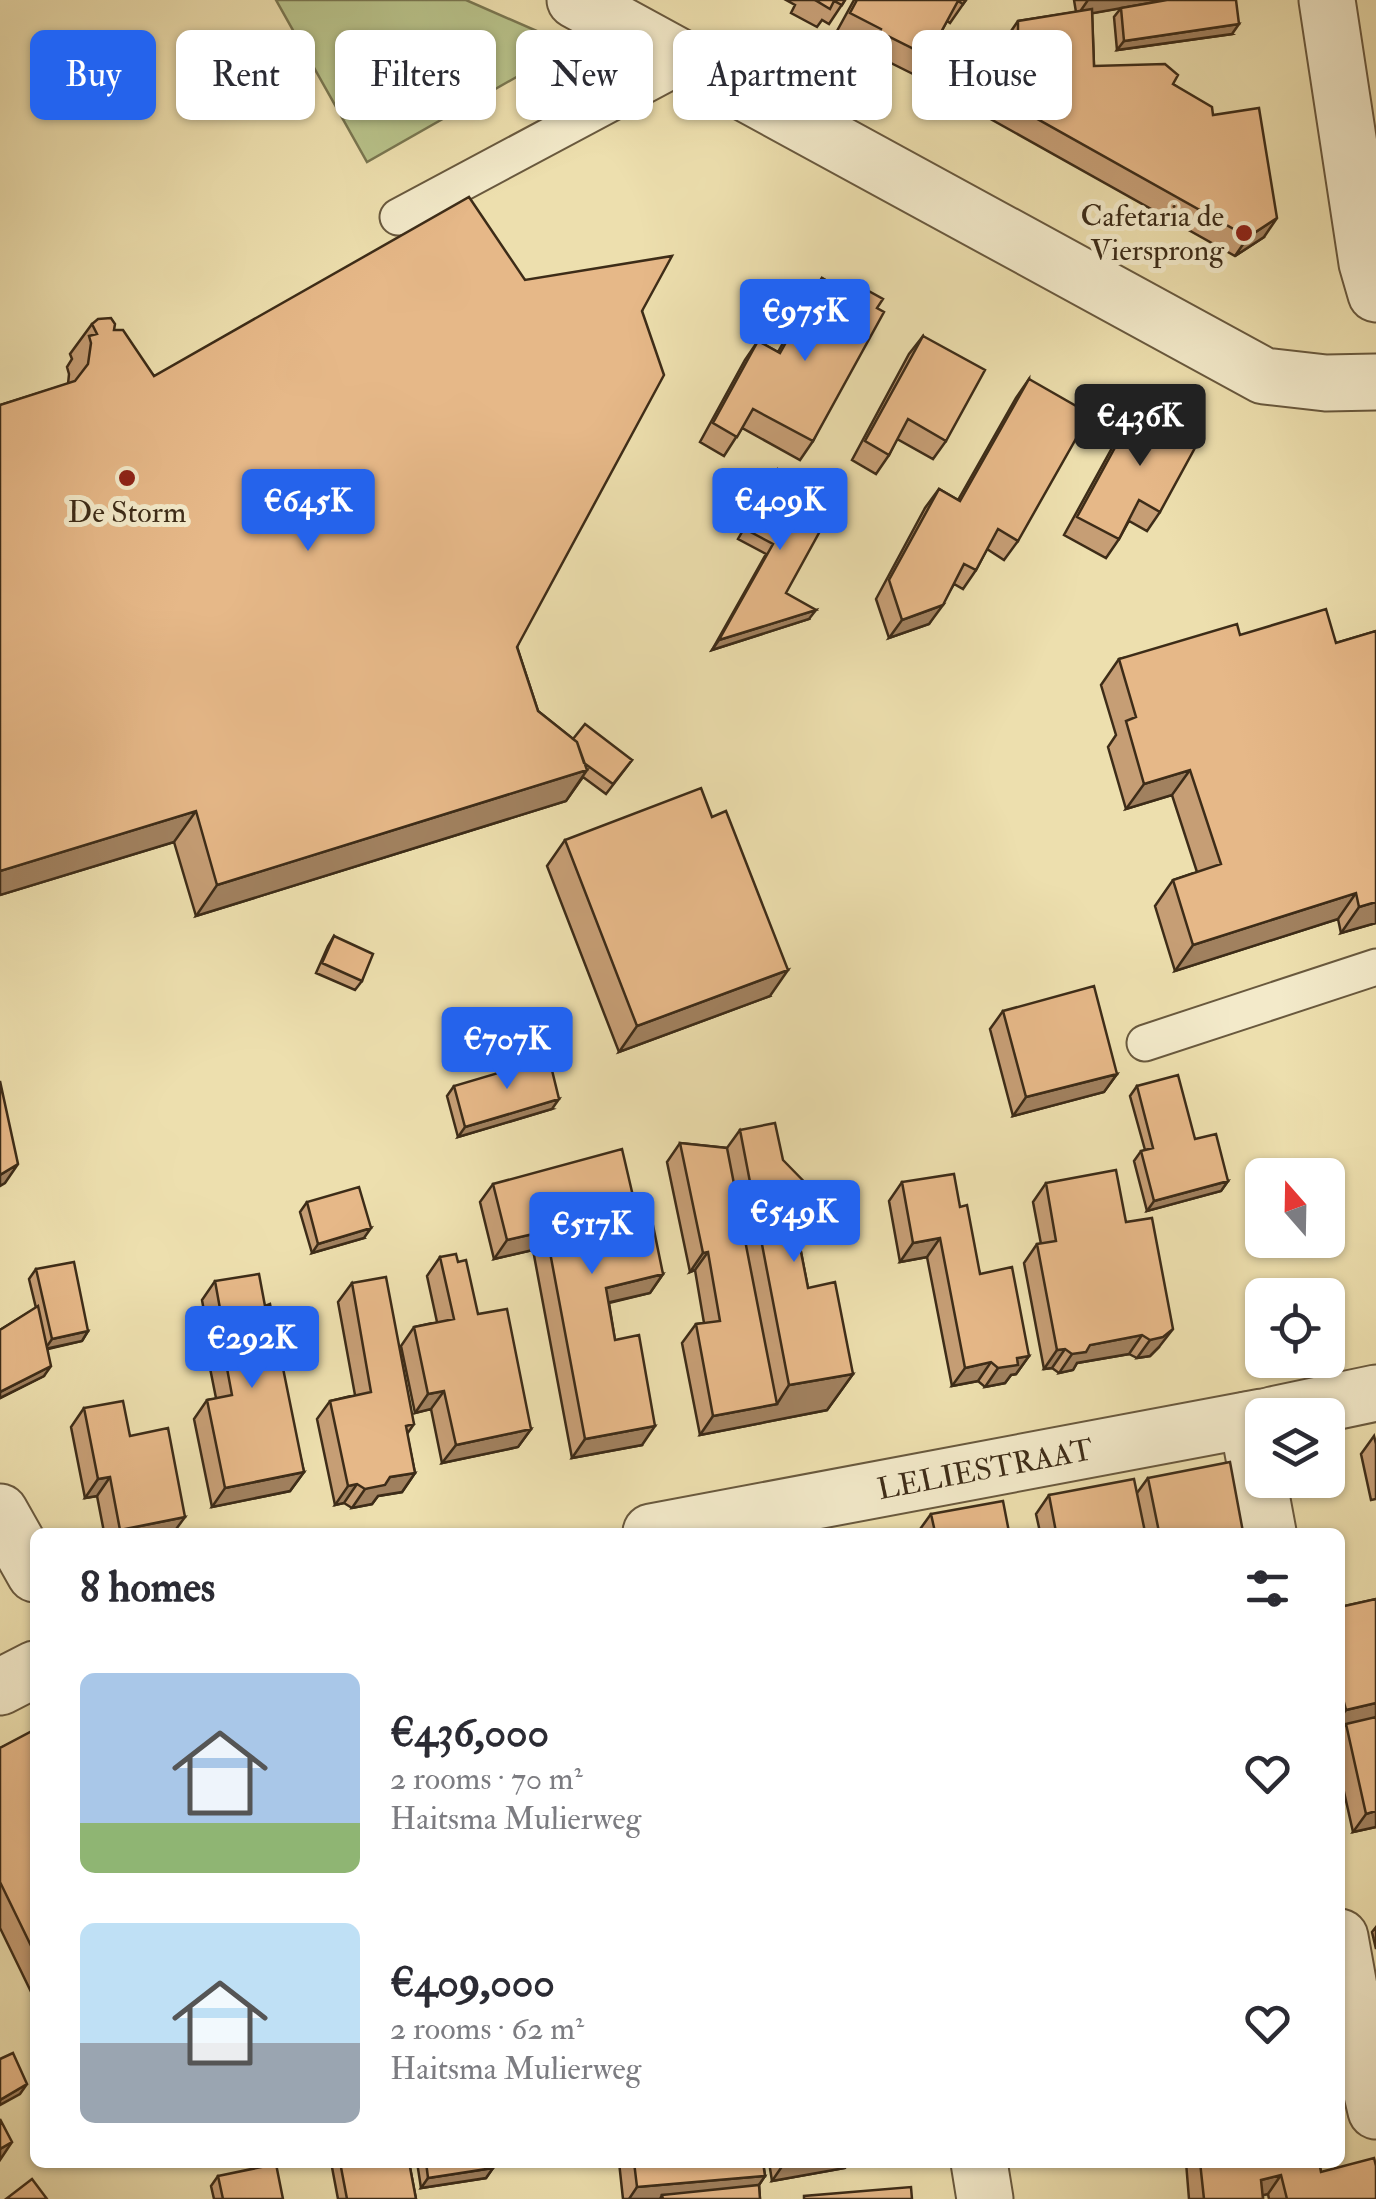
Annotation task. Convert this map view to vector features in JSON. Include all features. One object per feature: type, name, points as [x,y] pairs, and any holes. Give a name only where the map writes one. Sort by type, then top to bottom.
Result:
[{"type":"street","points":[[575,0],[673,52]]},
{"type":"street","points":[[1327,0],[1376,294]]},
{"type":"street","points":[[798,120],[1264,376],[1326,383],[1376,382]]},
{"type":"street","name":"LELIESTRAAT","points":[[1345,1399],[1376,1393]]},
{"type":"street","name":"LELIESTRAAT","points":[[693,1528],[861,1512],[1245,1421]]},
{"type":"street","points":[[1266,1498],[1268,1528]]},
{"type":"street","points":[[0,1512],[30,1565]]},
{"type":"street","points":[[0,1688],[30,1672]]},
{"type":"street","points":[[1345,1964],[1376,2110]]},
{"type":"street","points":[[980,2168],[985,2199]]},
{"type":"lane","points":[[398,218],[673,70]]},
{"type":"lane","points":[[1146,1043],[1376,967]]},
{"type":"green space","points":[[276,0],[466,0],[534,30],[516,30],[516,77],[496,89],[496,30],[335,30],[335,105],[315,69],[315,30],[293,30]]},
{"type":"green space","points":[[343,120],[441,120],[367,162]]},
{"type":"building","points":[[815,0],[845,0],[842,5],[834,1],[830,9]]},
{"type":"building","points":[[857,0],[966,0],[963,4],[958,1],[942,30],[912,30],[912,48],[892,38],[892,30],[881,30],[850,13]]},
{"type":"building","points":[[1167,0],[1236,0],[1239,24],[1124,41],[1121,8]]},
{"type":"building","points":[[1092,9],[1094,66],[1165,64],[1178,75],[1173,84],[1212,107],[1213,115],[1259,108],[1277,218],[1248,237],[1039,120],[1072,120],[1072,30],[1018,30],[1018,21]]},
{"type":"building","points":[[469,197],[525,280],[672,256],[642,311],[664,375],[517,647],[538,711],[577,742],[587,770],[217,885],[196,811],[0,871],[0,405],[75,381],[88,364],[89,336],[97,334],[92,324],[98,319],[111,318],[114,330],[123,330],[154,376]]},
{"type":"building","points":[[822,278],[852,295],[856,284],[883,299],[877,308],[884,312],[813,441],[753,409],[737,437],[713,423],[758,341],[780,353]]},
{"type":"building","points":[[923,336],[985,370],[946,441],[908,419],[889,455],[865,441]]},
{"type":"building","points":[[1029,379],[1090,414],[1018,541],[998,529],[976,570],[964,564],[943,605],[902,620],[889,580],[939,489],[960,501]]},
{"type":"building","points":[[1141,400],[1202,435],[1160,512],[1139,500],[1119,539],[1077,517]]},
{"type":"building","points":[[777,471],[836,502],[786,593],[816,610],[719,640],[773,544],[745,529]]},
{"type":"building","points":[[1326,609],[1336,643],[1376,631],[1376,902],[1359,907],[1356,893],[1193,945],[1173,880],[1221,864],[1190,770],[1144,784],[1126,721],[1136,717],[1119,659],[1237,624],[1240,635]]},
{"type":"building","points":[[585,724],[632,760],[613,784],[584,763],[573,739]]},
{"type":"building","points":[[701,788],[712,817],[726,811],[788,970],[637,1026],[565,840]]},
{"type":"building","points":[[334,936],[373,954],[362,981],[322,963]]},
{"type":"building","points":[[1094,986],[1117,1074],[1026,1097],[1003,1011]]},
{"type":"building","points":[[549,1058],[559,1099],[465,1127],[454,1086]]},
{"type":"building","points":[[1178,1075],[1195,1139],[1216,1134],[1228,1181],[1154,1201],[1141,1151],[1153,1148],[1137,1086]]},
{"type":"building","points":[[0,1081],[18,1164],[0,1175]]},
{"type":"building","points":[[775,1123],[783,1160],[826,1204],[827,1210],[794,1216],[808,1288],[835,1282],[853,1374],[789,1385],[740,1130]]},
{"type":"building","points":[[680,1143],[727,1148],[777,1404],[713,1416],[696,1324],[720,1321],[708,1252],[703,1253]]},
{"type":"building","points":[[622,1149],[636,1209],[649,1206],[663,1274],[606,1288],[615,1340],[639,1335],[655,1426],[585,1439],[546,1231],[507,1240],[493,1184]]},
{"type":"building","points":[[1116,1170],[1126,1222],[1152,1218],[1173,1329],[1150,1340],[1142,1335],[1090,1345],[1086,1352],[1057,1350],[1037,1244],[1056,1241],[1046,1183]]},
{"type":"building","points":[[954,1174],[960,1207],[967,1205],[980,1274],[1012,1267],[1029,1356],[1017,1358],[1018,1365],[998,1368],[991,1362],[965,1368],[940,1238],[913,1243],[902,1182]]},
{"type":"building","points":[[359,1187],[371,1228],[318,1244],[307,1202]]},
{"type":"building","points":[[456,1254],[458,1262],[466,1260],[478,1314],[507,1309],[531,1429],[456,1445],[444,1391],[428,1394],[414,1327],[454,1319],[440,1257]]},
{"type":"building","points":[[74,1262],[88,1331],[52,1339],[36,1269]]},
{"type":"building","points":[[259,1274],[265,1306],[270,1304],[304,1472],[225,1488],[207,1400],[232,1395],[217,1315],[221,1314],[215,1281]]},
{"type":"building","points":[[386,1277],[414,1424],[406,1426],[415,1473],[390,1477],[385,1485],[365,1489],[357,1484],[348,1486],[330,1401],[371,1392],[352,1283]]},
{"type":"building","points":[[38,1306],[51,1366],[0,1392],[0,1330]]},
{"type":"building","points":[[123,1401],[130,1436],[168,1428],[185,1517],[120,1528],[110,1477],[98,1479],[84,1408]]},
{"type":"building","points":[[1230,1462],[1242,1528],[1158,1528],[1148,1478]]},
{"type":"building","points":[[1134,1479],[1144,1528],[1055,1528],[1049,1495]]},
{"type":"building","points":[[1003,1501],[1008,1528],[934,1528],[931,1514]]},
{"type":"building","points":[[1376,1599],[1376,1703],[1346,1710],[1345,1706],[1345,1606]]},
{"type":"building","points":[[1376,1717],[1376,1811],[1366,1814],[1346,1724]]},
{"type":"building","points":[[30,1732],[30,1944],[0,1882],[0,1748]]},
{"type":"building","points":[[13,2053],[27,2084],[0,2100],[0,2059]]},
{"type":"building","points":[[0,2119],[12,2142],[0,2149]]},
{"type":"building","points":[[1374,2158],[1376,2199],[1287,2199],[1281,2175],[1261,2180],[1263,2199],[1204,2199],[1201,2168],[1320,2168],[1321,2172]]},
{"type":"building","points":[[277,2168],[283,2199],[223,2199],[218,2176]]},
{"type":"building","points":[[341,2168],[410,2168],[416,2199],[347,2199]]},
{"type":"building","points":[[427,2168],[493,2168],[428,2178]]},
{"type":"building","points":[[635,2168],[764,2168],[765,2176],[637,2187]]},
{"type":"building","points":[[32,2179],[47,2199],[6,2199]]},
{"type":"building","points":[[759,2185],[760,2199],[663,2199],[662,2195]]},
{"type":"building","points":[[911,2187],[912,2199],[804,2199],[804,2196]]},
{"type":"place","name":"Cafetaria de Viersprong","points":[[1244,233]]},
{"type":"place","name":"De Storm","points":[[127,478]]}]
